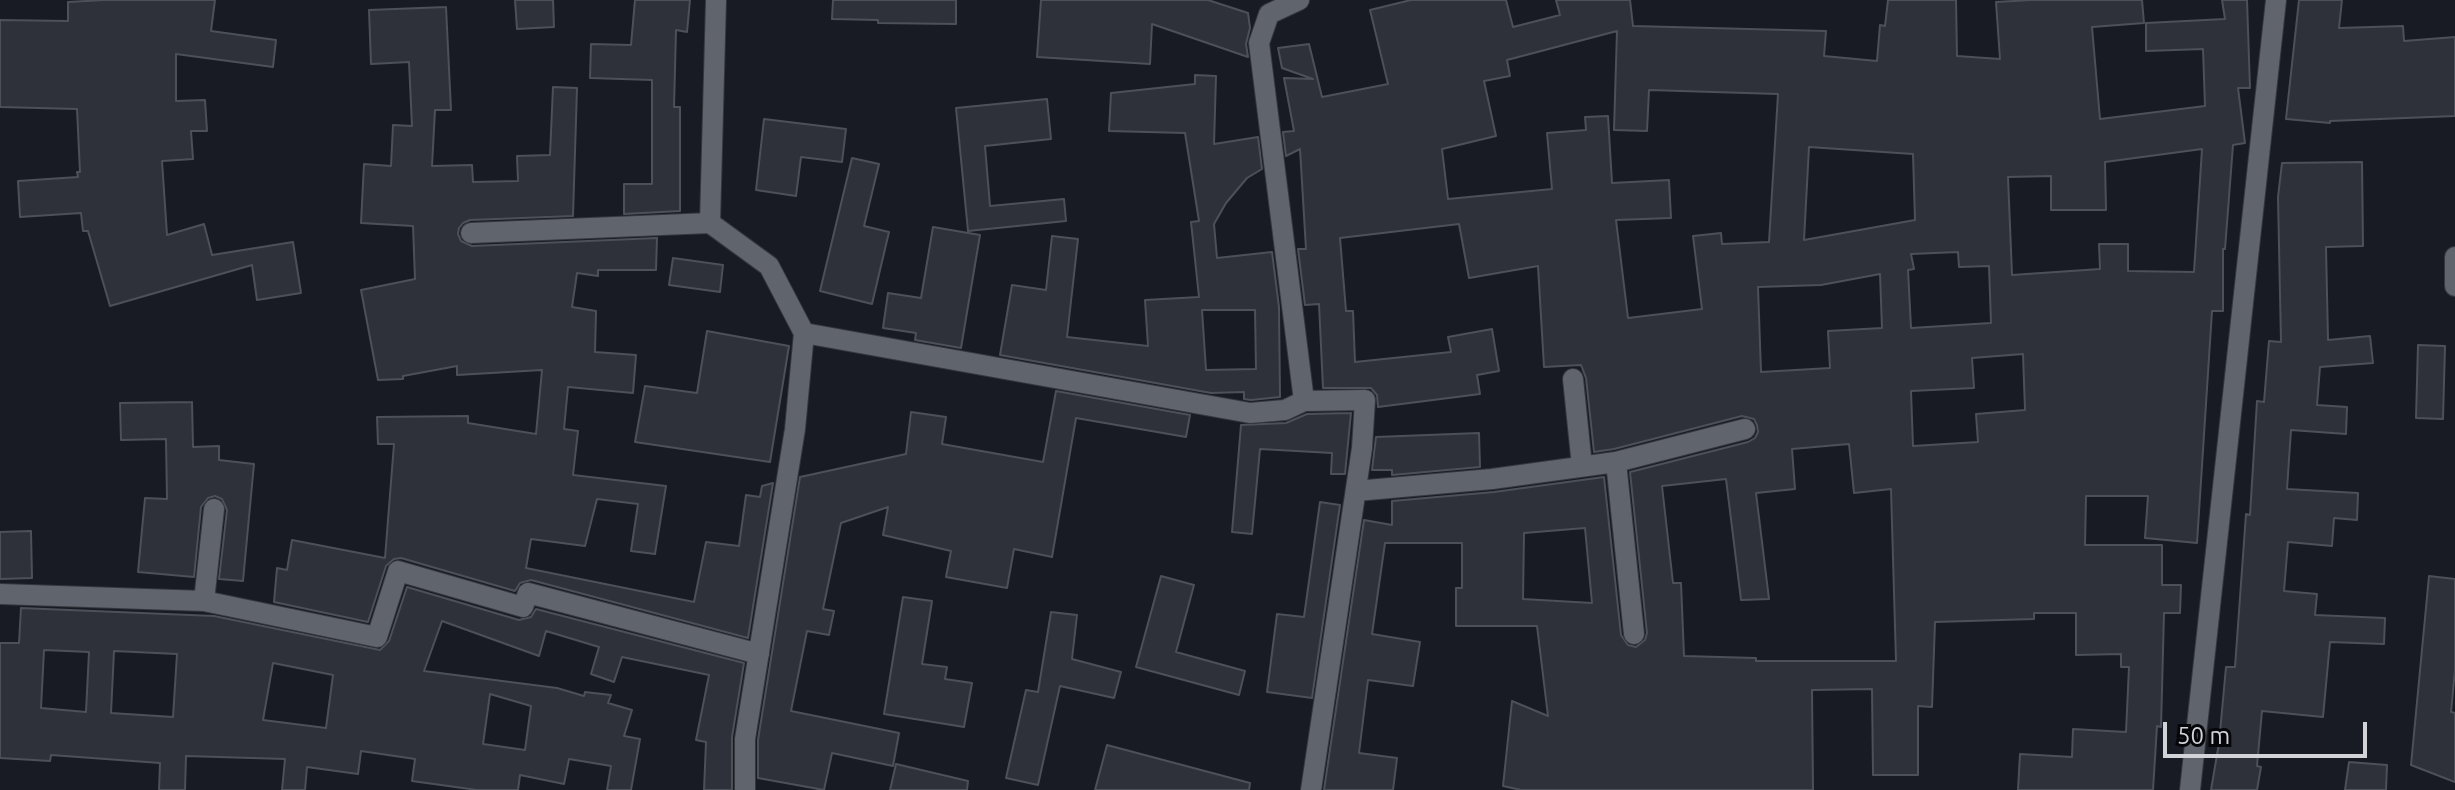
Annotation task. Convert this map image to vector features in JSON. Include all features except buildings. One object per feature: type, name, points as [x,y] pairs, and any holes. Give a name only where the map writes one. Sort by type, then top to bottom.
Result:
[{"type":"street","points":[[710,223],[716,0]]},
{"type":"street","points":[[1299,0],[1269,14],[1259,43],[1304,401]]},
{"type":"street","points":[[2190,790],[2276,0]]},
{"type":"street","points":[[471,233],[710,223],[769,266],[804,333],[795,429],[745,739],[745,790]]},
{"type":"street","points":[[2455,257],[2455,286]]},
{"type":"street","points":[[804,333],[1250,413],[1285,410],[1304,401],[1365,400],[1362,448],[1311,790]]},
{"type":"street","points":[[1573,379],[1582,466]]},
{"type":"street","points":[[1356,491],[1492,479],[1616,462],[1745,429]]},
{"type":"street","points":[[1616,462],[1634,634]]},
{"type":"street","points":[[204,601],[214,509]]},
{"type":"street","points":[[0,594],[204,601],[377,637],[398,571],[523,607],[528,593],[759,654]]}]
